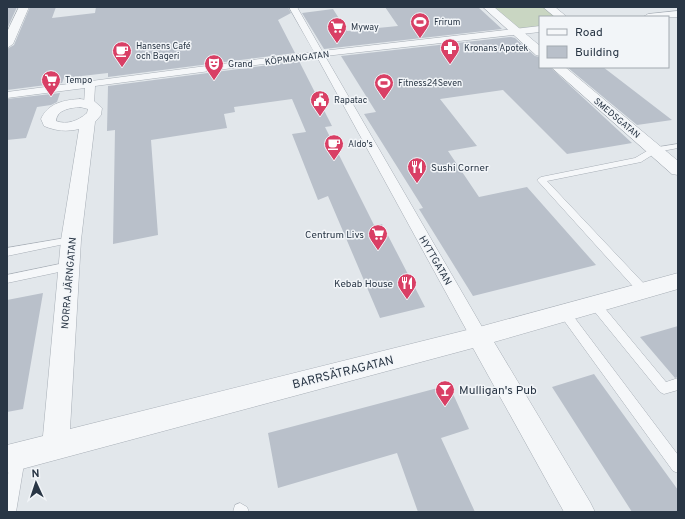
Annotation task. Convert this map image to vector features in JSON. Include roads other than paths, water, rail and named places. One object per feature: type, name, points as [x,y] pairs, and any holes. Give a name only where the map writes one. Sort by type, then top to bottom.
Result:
[{"type":"street","points":[[7,44],[24,7]]},
{"type":"street","name":"HYTTGATAN","points":[[293,7],[479,337],[580,512]]},
{"type":"street","points":[[488,7],[539,51]]},
{"type":"street","points":[[548,7],[561,16]]},
{"type":"street","points":[[658,16],[678,14]]},
{"type":"street","name":"KÖPMANGATAN","points":[[7,95],[320,54],[539,29]]},
{"type":"street","name":"SMEDSGATAN","points":[[558,68],[678,170]]},
{"type":"street","name":"NORRA JÄRNGATAN","points":[[56,446],[71,240],[88,112],[90,85]]},
{"type":"street","name":"BARRSÄTRAGATAN","points":[[13,457],[479,337],[594,303],[678,281]]},
{"type":"lane","points":[[643,290],[541,180],[638,160],[655,150],[678,146]]},
{"type":"lane","points":[[7,252],[71,240]]},
{"type":"lane","points":[[7,279],[69,266]]},
{"type":"lane","points":[[594,303],[664,388],[678,384]]},
{"type":"lane","points":[[564,312],[678,466]]},
{"type":"lane","points":[[9,512],[13,457]]},
{"type":"place","name":"Frirum","points":[[420,39]]},
{"type":"place","name":"Myway","points":[[337,44]]},
{"type":"place","name":"Kronans Apotek","points":[[450,65]]},
{"type":"place","name":"Hansens Café och Bageri","points":[[122,68]]},
{"type":"place","name":"Grand","points":[[214,81]]},
{"type":"place","name":"Tempo","points":[[51,97]]},
{"type":"place","name":"Fitness24Seven","points":[[384,100]]},
{"type":"place","name":"Rapatac","points":[[320,117]]},
{"type":"place","name":"Aldo's","points":[[334,161]]},
{"type":"place","name":"Sushi Corner","points":[[417,184]]},
{"type":"place","name":"Centrum Livs","points":[[378,251]]},
{"type":"place","name":"Kebab House","points":[[407,300]]},
{"type":"place","name":"Mulligan's Pub","points":[[445,407]]}]
